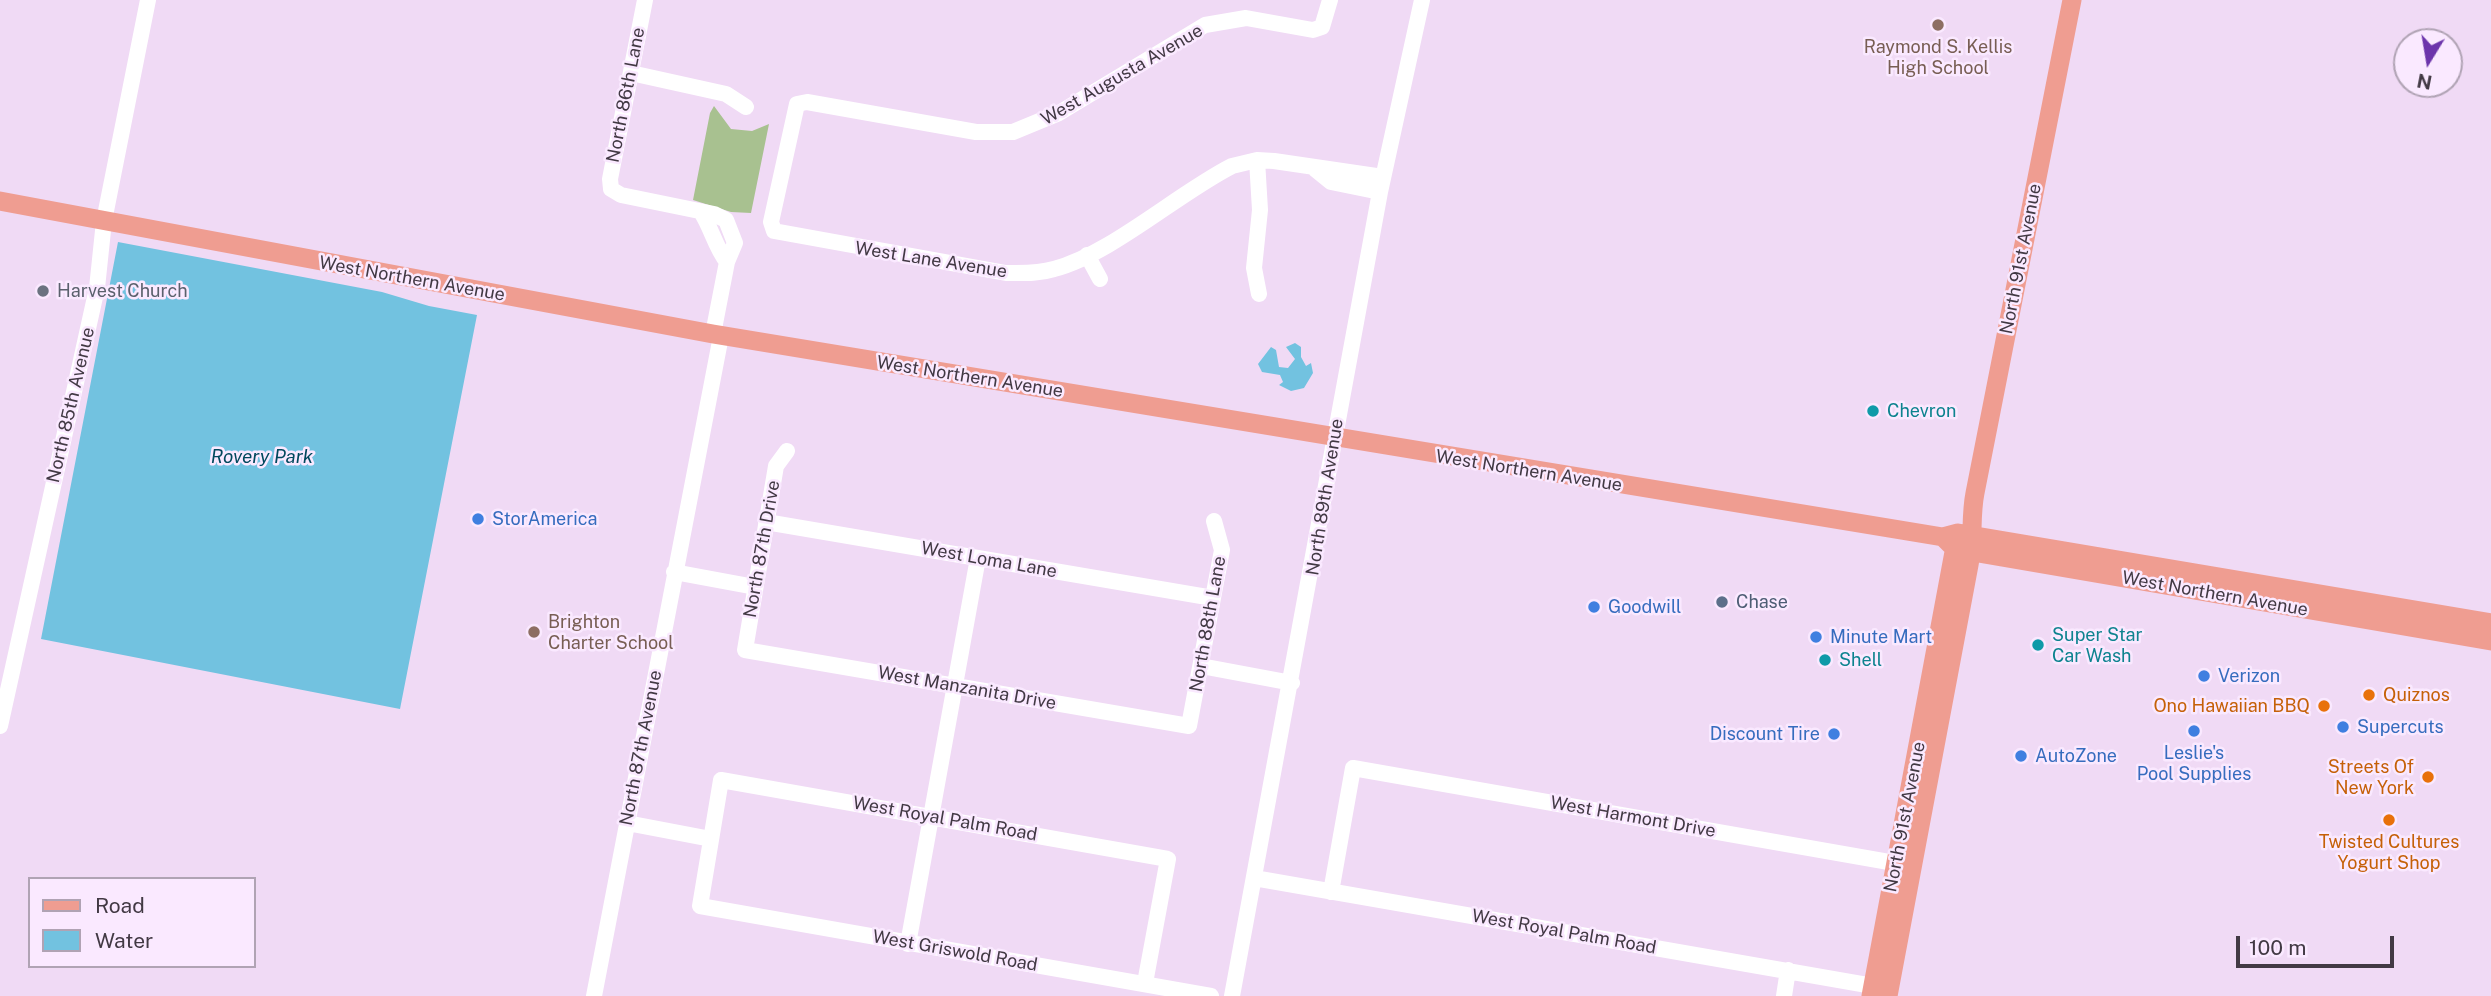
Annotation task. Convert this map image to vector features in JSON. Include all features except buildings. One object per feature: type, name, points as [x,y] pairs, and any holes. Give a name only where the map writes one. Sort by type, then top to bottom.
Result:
[{"type":"main road","name":"North 91st Avenue","points":[[1905,865],[1928,693],[2072,0]]},
{"type":"main road","name":"West Northern Avenue","points":[[0,201],[717,335],[1337,439],[1962,537],[2285,597],[2491,641]]},
{"type":"main road","name":"North 91st Avenue","points":[[1877,993],[1905,865],[1927,791],[1962,537]]},
{"type":"main road","name":"West Northern Avenue","points":[[2285,597],[2488,622]]},
{"type":"main road","points":[[1927,791],[1926,757],[1935,708],[1934,697],[1928,693]]},
{"type":"street","name":"North 85th Avenue","points":[[0,726],[95,301],[104,221],[148,0]]},
{"type":"street","name":"North 86th Lane","points":[[645,0],[610,179],[611,189],[621,195],[701,212]]},
{"type":"street","name":"West Augusta Avenue","points":[[774,231],[771,222],[797,104],[807,102],[976,132],[1013,132],[1059,113],[1205,25],[1246,18],[1313,30],[1322,27],[1330,0]]},
{"type":"street","name":"North 89th Avenue","points":[[1232,996],[1382,185],[1422,0]]},
{"type":"street","points":[[631,74],[726,94],[746,107]]},
{"type":"street","points":[[1257,160],[1260,210],[1254,268],[1259,294]]},
{"type":"street","name":"West Lane Avenue","points":[[774,231],[1006,273],[1033,274],[1056,269],[1087,255],[1232,166],[1257,160],[1315,169],[1331,182],[1382,185]]},
{"type":"street","points":[[701,212],[726,220],[732,231],[716,237]]},
{"type":"street","points":[[701,212],[716,237],[718,250],[727,262]]},
{"type":"street","name":"North 87th Avenue","points":[[594,996],[717,335],[727,262],[735,243],[732,231]]},
{"type":"street","points":[[1087,255],[1100,279]]},
{"type":"street","name":"North 87th Drive","points":[[745,650],[776,466],[787,451]]},
{"type":"street","name":"North 88th Lane","points":[[1189,726],[1222,550],[1214,521]]},
{"type":"street","name":"West Loma Lane","points":[[765,522],[1213,598]]},
{"type":"street","points":[[908,944],[978,558]]},
{"type":"street","points":[[674,572],[755,587]]},
{"type":"street","name":"West Manzanita Drive","points":[[745,650],[1189,726]]},
{"type":"street","points":[[1201,666],[1292,683]]},
{"type":"street","name":"West Harmont Drive","points":[[1331,892],[1353,768],[1905,865]]},
{"type":"street","name":"West Royal Palm Road","points":[[711,839],[721,780],[1168,859],[1145,983]]},
{"type":"street","points":[[627,822],[711,839]]},
{"type":"street","name":"West Griswold Road","points":[[711,839],[700,906],[1211,996]]},
{"type":"street","name":"West Royal Palm Road","points":[[1254,878],[1788,971],[1877,993]]},
{"type":"street","points":[[1784,996],[1788,971]]},
{"type":"green space","points":[[714,106],[731,129],[752,131],[769,124],[751,213],[731,212],[693,200],[710,113]]},
{"type":"water","name":"Rovery Park","points":[[118,242],[382,292],[429,306],[477,315],[400,709],[41,639]]},
{"type":"water","points":[[1295,343],[1301,347],[1301,357],[1306,366],[1311,363],[1313,373],[1304,388],[1291,391],[1279,385],[1283,382],[1280,375],[1262,372],[1258,364],[1271,347],[1276,350],[1279,367],[1288,368],[1295,359],[1286,347]]},
{"type":"place","name":"Raymond S. Kellis High School","points":[[1938,25]]},
{"type":"place","name":"Harvest Church","points":[[43,291]]},
{"type":"place","name":"Chevron","points":[[1873,411]]},
{"type":"place","name":"StorAmerica","points":[[478,519]]},
{"type":"place","name":"Chase","points":[[1722,602]]},
{"type":"place","name":"Goodwill","points":[[1594,607]]},
{"type":"place","name":"Brighton Charter School","points":[[534,632]]},
{"type":"place","name":"Minute Mart","points":[[1816,637]]},
{"type":"place","name":"Super Star Car Wash","points":[[2038,645]]},
{"type":"place","name":"Shell","points":[[1825,660]]},
{"type":"place","name":"Verizon","points":[[2204,676]]},
{"type":"place","name":"Quiznos","points":[[2369,695]]},
{"type":"place","name":"Ono Hawaiian BBQ","points":[[2324,706]]},
{"type":"place","name":"Supercuts","points":[[2343,727]]},
{"type":"place","name":"Leslie's Pool Supplies","points":[[2194,731]]},
{"type":"place","name":"Discount Tire","points":[[1834,734]]},
{"type":"place","name":"AutoZone","points":[[2021,756]]},
{"type":"place","name":"Streets Of New York","points":[[2428,777]]},
{"type":"place","name":"Twisted Cultures Yogurt Shop","points":[[2389,820]]}]
